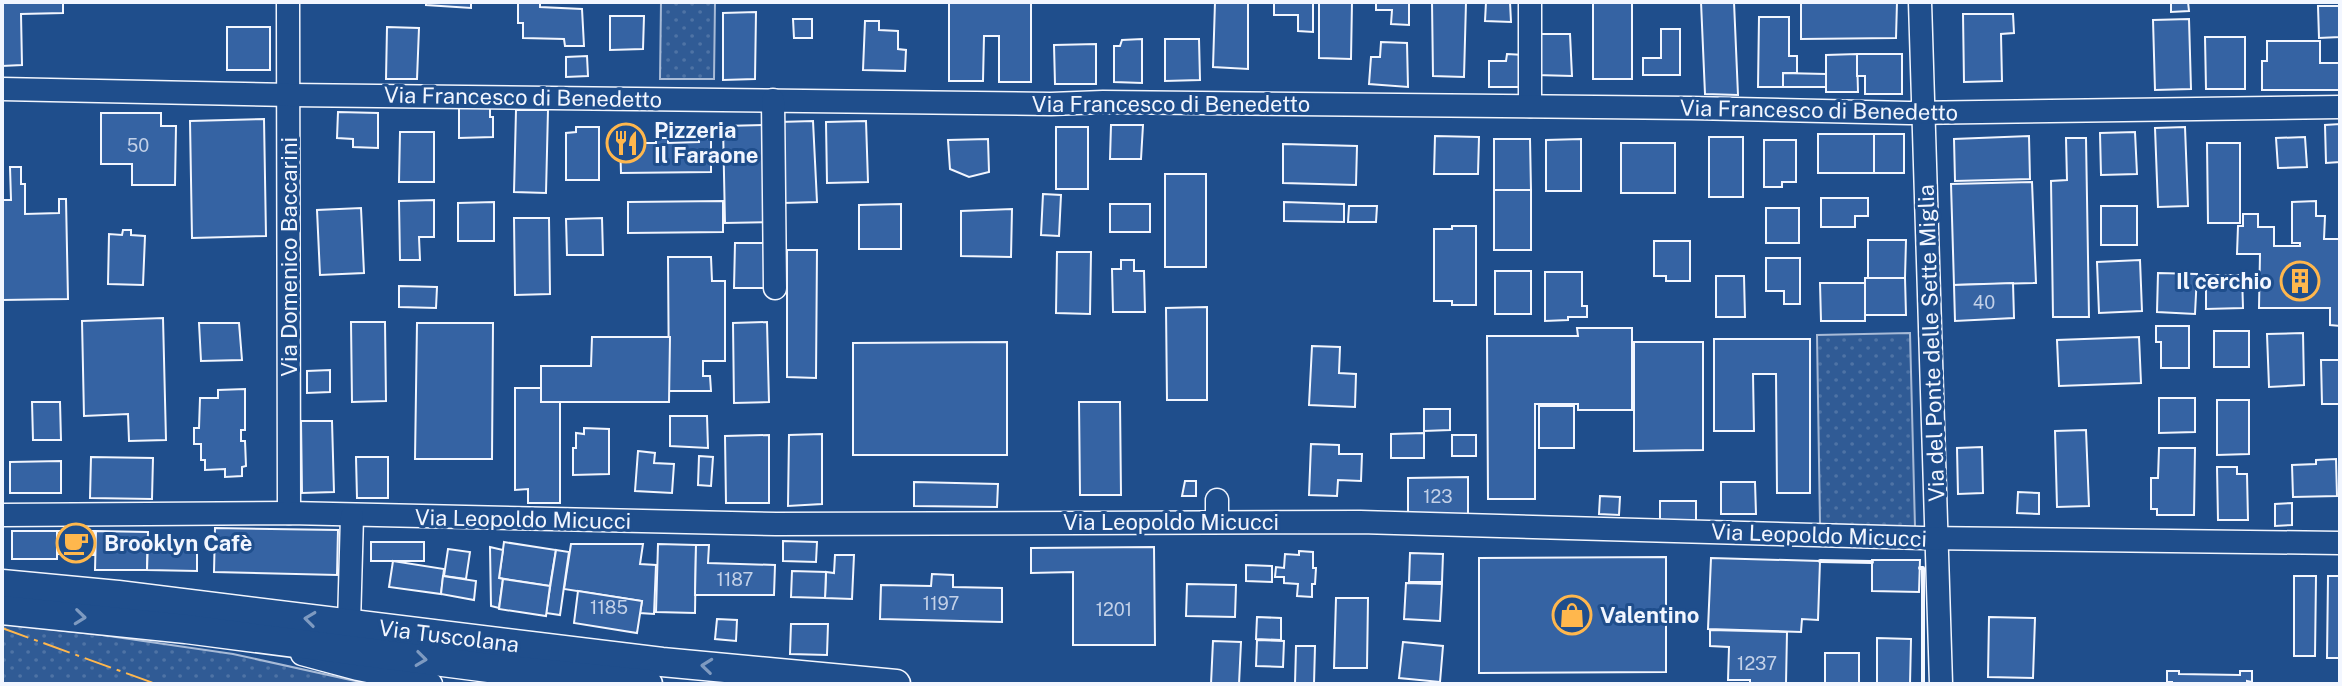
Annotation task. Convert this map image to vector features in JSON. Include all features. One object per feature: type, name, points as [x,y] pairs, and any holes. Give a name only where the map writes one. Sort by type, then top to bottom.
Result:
[{"type":"main road","name":"Via Tuscolana","points":[[2,584],[662,662],[896,684]]},
{"type":"main road","name":"Via Tuscolana","points":[[2,610],[648,684]]},
{"type":"street","name":"Via Domenico Baccarini","points":[[288,2],[289,513]]},
{"type":"street","points":[[1530,2],[1530,106]]},
{"type":"street","name":"Via del Ponte delle Sette Miglia","points":[[1920,2],[1941,684]]},
{"type":"street","name":"Via Francesco di Benedetto","points":[[2,89],[773,100],[1237,115],[1530,106],[1924,112],[2340,107]]},
{"type":"street","points":[[773,100],[775,288]]},
{"type":"street","name":"Via Leopoldo Micucci","points":[[2,515],[289,513],[776,524],[1217,511],[1360,522],[1937,538],[2340,543]]},
{"type":"street","points":[[349,624],[352,516]]},
{"type":"street","points":[[2,569],[36,586]]},
{"type":"street","points":[[232,635],[358,669],[431,684]]},
{"type":"shaded area","points":[[661,2],[715,2],[714,79],[660,79]]},
{"type":"shaded area","points":[[1910,333],[1915,527],[1820,524],[1817,335]]},
{"type":"shaded area","points":[[2,624],[233,654],[369,684],[2,684]]},
{"type":"building","points":[[2,2],[63,2],[63,13],[21,14],[22,65],[2,66]]},
{"type":"building","points":[[426,2],[471,2],[471,8],[426,5]]},
{"type":"building","points":[[518,2],[540,2],[540,7],[582,9],[584,46],[565,46],[564,39],[523,38],[523,23],[518,23]]},
{"type":"building","points":[[949,2],[1031,2],[1031,82],[999,82],[999,36],[984,36],[983,81],[949,81]]},
{"type":"building","points":[[1215,2],[1248,2],[1248,69],[1213,67]]},
{"type":"building","points":[[1274,2],[1313,2],[1313,32],[1298,31],[1298,15],[1274,15]]},
{"type":"building","points":[[1319,2],[1352,2],[1351,59],[1319,58]]},
{"type":"building","points":[[1376,2],[1409,2],[1409,25],[1391,24],[1392,10],[1376,10]]},
{"type":"building","points":[[1432,2],[1466,2],[1464,77],[1433,76]]},
{"type":"building","points":[[1486,2],[1510,2],[1511,22],[1485,21]]},
{"type":"building","points":[[1593,2],[1632,2],[1632,79],[1593,79]]},
{"type":"building","points":[[1701,2],[1734,2],[1738,95],[1705,94]]},
{"type":"building","points":[[1801,2],[1897,2],[1896,38],[1801,39]]},
{"type":"building","points":[[2171,2],[2188,2],[2189,11],[2171,12]]},
{"type":"building","points":[[2318,6],[2340,6],[2340,37],[2319,38]]},
{"type":"building","points":[[756,12],[755,79],[723,80],[723,13]]},
{"type":"building","points":[[1963,14],[2013,14],[2014,33],[2001,34],[2002,81],[1964,82]]},
{"type":"building","points":[[610,16],[644,16],[643,49],[610,50]]},
{"type":"building","points":[[1759,17],[1789,17],[1789,56],[1797,56],[1797,73],[1783,73],[1783,87],[1758,87]]},
{"type":"building","points":[[793,19],[812,19],[812,38],[794,38]]},
{"type":"building","points":[[2189,19],[2191,89],[2155,90],[2153,20]]},
{"type":"building","points":[[865,21],[879,21],[879,30],[898,31],[898,49],[906,50],[905,71],[863,70]]},
{"type":"building","points":[[227,27],[270,27],[270,70],[227,70]]},
{"type":"building","points":[[387,27],[419,28],[417,79],[386,79]]},
{"type":"building","points":[[1661,29],[1680,29],[1680,75],[1643,75],[1643,58],[1661,58]]},
{"type":"building","points":[[1534,34],[1570,34],[1572,76],[1536,75]]},
{"type":"building","points":[[2205,37],[2245,37],[2245,89],[2206,89]]},
{"type":"building","points":[[1142,39],[1142,83],[1114,82],[1114,46],[1120,46],[1122,40]]},
{"type":"building","points":[[1165,39],[1199,39],[1200,80],[1165,81]]},
{"type":"building","points":[[2267,41],[2320,41],[2320,63],[2339,63],[2340,60],[2340,90],[2262,90],[2262,61],[2267,61]]},
{"type":"building","points":[[1381,42],[1407,43],[1408,87],[1369,84],[1371,57],[1380,57]]},
{"type":"building","points":[[1096,44],[1096,84],[1055,84],[1054,45]]},
{"type":"building","points":[[1507,54],[1524,55],[1524,87],[1489,87],[1489,61],[1506,61]]},
{"type":"building","points":[[1857,54],[1858,92],[1826,92],[1826,55]]},
{"type":"building","points":[[1857,54],[1902,54],[1902,94],[1865,94],[1865,76],[1857,76]]},
{"type":"building","points":[[587,56],[588,76],[566,77],[566,57]]},
{"type":"building","points":[[1783,73],[1826,74],[1826,87],[1783,87]]},
{"type":"building","points":[[459,106],[490,106],[493,137],[459,138]]},
{"type":"building","points":[[516,110],[548,110],[546,193],[514,192]]},
{"type":"building","points":[[338,112],[378,113],[378,148],[353,147],[353,139],[337,138]]},
{"type":"building","points":[[101,113],[161,113],[161,126],[176,126],[175,185],[132,185],[132,164],[101,164]]},
{"type":"building","points":[[264,119],[266,236],[192,238],[190,121]]},
{"type":"building","points":[[813,121],[817,202],[783,203],[779,122]]},
{"type":"building","points":[[866,121],[868,182],[827,183],[826,122]]},
{"type":"building","points":[[2340,124],[2340,162],[2326,163],[2325,125]]},
{"type":"building","points":[[768,125],[770,222],[725,223],[723,126]]},
{"type":"building","points":[[1111,125],[1143,125],[1141,159],[1110,159]]},
{"type":"building","points":[[576,127],[599,127],[599,180],[566,180],[566,133],[576,132]]},
{"type":"building","points":[[1056,127],[1088,127],[1088,189],[1056,189]]},
{"type":"building","points":[[2185,127],[2188,206],[2158,207],[2155,128]]},
{"type":"building","points":[[400,132],[434,132],[434,182],[399,182]]},
{"type":"building","points":[[2135,132],[2137,174],[2101,175],[2100,133]]},
{"type":"building","points":[[1818,134],[1874,134],[1874,173],[1818,173]]},
{"type":"building","points":[[1874,134],[1904,134],[1904,173],[1874,173]]},
{"type":"building","points":[[1435,136],[1479,137],[1478,174],[1434,174]]},
{"type":"building","points":[[2029,136],[2030,179],[1955,181],[1954,139]]},
{"type":"building","points":[[1709,137],[1743,137],[1743,197],[1709,197]]},
{"type":"building","points":[[2305,137],[2307,167],[2278,168],[2276,138]]},
{"type":"building","points":[[656,138],[668,138],[668,143],[711,139],[711,172],[621,173],[620,140],[656,143]]},
{"type":"building","points":[[2066,138],[2086,138],[2089,317],[2053,317],[2051,181],[2067,180]]},
{"type":"building","points":[[988,139],[989,172],[969,177],[950,169],[948,140]]},
{"type":"building","points":[[1494,139],[1530,139],[1531,190],[1494,190]]},
{"type":"building","points":[[1581,139],[1581,191],[1546,191],[1546,140]]},
{"type":"building","points":[[1764,140],[1796,140],[1796,182],[1782,182],[1782,187],[1764,187]]},
{"type":"building","points":[[1621,143],[1675,143],[1675,193],[1621,193]]},
{"type":"building","points":[[2207,143],[2240,143],[2240,223],[2208,223]]},
{"type":"building","points":[[1283,144],[1357,146],[1356,185],[1283,183]]},
{"type":"building","points":[[10,167],[21,167],[21,184],[25,184],[25,214],[59,213],[59,199],[66,199],[68,299],[2,300],[2,200],[11,200]]},
{"type":"building","points":[[1165,174],[1206,174],[1206,267],[1165,267]]},
{"type":"building","points":[[2032,182],[2036,283],[1954,285],[1951,184]]},
{"type":"building","points":[[1494,190],[1531,190],[1531,250],[1494,250]]},
{"type":"building","points":[[1043,194],[1061,195],[1059,236],[1041,235]]},
{"type":"building","points":[[1821,198],[1868,198],[1868,216],[1855,216],[1855,227],[1821,227]]},
{"type":"building","points":[[434,200],[434,237],[419,237],[420,260],[400,260],[399,201]]},
{"type":"building","points":[[723,201],[723,232],[628,233],[628,202]]},
{"type":"building","name":"Il cerchio","points":[[2316,201],[2316,216],[2325,216],[2324,239],[2340,239],[2340,326],[2330,325],[2330,308],[2259,308],[2260,254],[2237,254],[2238,226],[2243,226],[2243,214],[2258,214],[2258,227],[2274,227],[2274,246],[2300,246],[2300,243],[2292,243],[2292,202]]},
{"type":"building","points":[[494,202],[494,241],[458,241],[458,203]]},
{"type":"building","points":[[1284,202],[1344,204],[1344,222],[1284,221]]},
{"type":"building","points":[[901,204],[901,249],[859,249],[859,205]]},
{"type":"building","points":[[1110,204],[1150,204],[1150,232],[1110,232]]},
{"type":"building","points":[[1349,206],[1377,206],[1376,222],[1348,222]]},
{"type":"building","points":[[2101,206],[2137,206],[2137,245],[2101,245]]},
{"type":"building","points":[[361,208],[364,273],[320,275],[317,210]]},
{"type":"building","points":[[1766,208],[1799,208],[1799,243],[1766,243]]},
{"type":"building","points":[[1012,209],[1011,257],[961,256],[961,211]]},
{"type":"building","points":[[514,218],[549,218],[550,294],[515,295]]},
{"type":"building","points":[[602,218],[603,255],[567,255],[566,219]]},
{"type":"building","points":[[1452,226],[1476,226],[1476,305],[1434,301],[1434,229],[1452,229]]},
{"type":"building","points":[[123,230],[131,230],[131,235],[145,236],[143,285],[108,284],[109,234],[122,235]]},
{"type":"building","points":[[1868,240],[1906,240],[1905,278],[1868,279]]},
{"type":"building","points":[[1654,241],[1690,241],[1690,281],[1666,281],[1666,276],[1654,276]]},
{"type":"building","points":[[735,243],[765,243],[765,288],[734,288]]},
{"type":"building","points":[[787,250],[817,250],[816,378],[787,377]]},
{"type":"building","points":[[1057,252],[1091,252],[1090,314],[1056,313]]},
{"type":"building","points":[[668,257],[711,257],[712,281],[725,281],[725,361],[703,361],[703,376],[710,376],[711,391],[669,391]]},
{"type":"building","points":[[1766,258],[1800,258],[1800,304],[1784,304],[1784,291],[1766,291]]},
{"type":"building","points":[[1121,260],[1134,260],[1134,271],[1144,271],[1145,312],[1113,312],[1112,269],[1121,269]]},
{"type":"building","points":[[2140,260],[2142,311],[2099,313],[2097,262]]},
{"type":"building","points":[[1495,271],[1531,271],[1531,314],[1495,314]]},
{"type":"building","points":[[1545,272],[1582,272],[1582,306],[1587,306],[1587,317],[1545,321]]},
{"type":"building","points":[[2158,273],[2197,274],[2195,314],[2157,312]]},
{"type":"building","points":[[2206,275],[2242,275],[2243,308],[2206,309]]},
{"type":"building","points":[[1716,276],[1744,276],[1745,317],[1716,317]]},
{"type":"building","points":[[1865,278],[1905,278],[1906,315],[1865,315]]},
{"type":"building","points":[[1820,283],[1865,283],[1865,321],[1821,321]]},
{"type":"building","points":[[2013,283],[2014,318],[1955,321],[1954,285]]},
{"type":"building","points":[[399,286],[437,287],[436,308],[399,307]]},
{"type":"building","points":[[1207,307],[1207,400],[1167,400],[1166,308]]},
{"type":"building","points":[[163,318],[166,440],[129,441],[128,414],[84,416],[82,321]]},
{"type":"building","points":[[351,322],[385,322],[386,401],[352,402]]},
{"type":"building","points":[[767,322],[769,402],[734,403],[733,323]]},
{"type":"building","points":[[199,323],[239,323],[242,360],[201,361]]},
{"type":"building","points":[[417,323],[493,323],[492,459],[415,459]]},
{"type":"building","points":[[2156,326],[2189,326],[2189,368],[2161,368],[2161,342],[2156,342]]},
{"type":"building","points":[[1577,328],[1632,328],[1632,410],[1578,410],[1578,404],[1535,404],[1535,499],[1488,499],[1487,336],[1578,336]]},
{"type":"building","points":[[2214,331],[2249,331],[2249,367],[2214,367]]},
{"type":"building","points":[[2303,333],[2304,385],[2269,387],[2267,334]]},
{"type":"building","points":[[592,337],[670,337],[669,402],[541,402],[541,366],[591,366]]},
{"type":"building","points":[[2139,337],[2141,383],[2059,386],[2057,340]]},
{"type":"building","points":[[1714,339],[1810,339],[1810,493],[1777,493],[1776,374],[1753,374],[1754,431],[1714,431]]},
{"type":"building","points":[[1007,342],[1007,455],[853,455],[853,343]]},
{"type":"building","points":[[1634,342],[1703,342],[1703,450],[1634,451]]},
{"type":"building","points":[[1312,346],[1340,347],[1339,373],[1356,374],[1355,407],[1309,405]]},
{"type":"building","points":[[2321,360],[2340,360],[2340,404],[2322,404]]},
{"type":"building","points":[[330,370],[330,392],[307,393],[307,371]]},
{"type":"building","points":[[515,388],[541,388],[541,402],[560,402],[560,503],[528,503],[528,489],[515,490]]},
{"type":"building","points":[[245,389],[245,430],[241,430],[241,441],[245,441],[246,466],[242,467],[242,476],[225,477],[225,469],[205,470],[205,460],[201,460],[201,444],[194,444],[194,428],[199,428],[200,398],[218,398],[218,390]]},
{"type":"building","points":[[2159,398],[2195,398],[2195,432],[2159,433]]},
{"type":"building","points":[[2217,400],[2249,400],[2249,454],[2217,455]]},
{"type":"building","points":[[32,402],[60,402],[61,440],[33,440]]},
{"type":"building","points":[[1079,402],[1120,402],[1121,495],[1080,495]]},
{"type":"building","points":[[1539,406],[1574,406],[1574,448],[1539,448]]},
{"type":"building","points":[[1424,409],[1450,409],[1450,430],[1424,431]]},
{"type":"building","points":[[670,416],[707,416],[708,448],[670,446]]},
{"type":"building","points":[[301,421],[332,421],[334,492],[302,493]]},
{"type":"building","points":[[584,428],[609,429],[609,474],[573,475],[576,433],[584,434]]},
{"type":"building","points":[[2086,430],[2089,506],[2057,507],[2055,431]]},
{"type":"building","points":[[1424,433],[1424,458],[1391,458],[1391,434]]},
{"type":"building","points":[[822,434],[822,504],[788,506],[789,435]]},
{"type":"building","points":[[769,435],[769,503],[726,503],[725,436]]},
{"type":"building","points":[[1452,435],[1476,435],[1476,456],[1452,456]]},
{"type":"building","points":[[1311,444],[1339,445],[1339,454],[1362,454],[1361,481],[1338,480],[1337,496],[1309,495]]},
{"type":"building","points":[[1982,447],[1983,493],[1958,494],[1957,448]]},
{"type":"building","points":[[2159,448],[2195,448],[2194,515],[2157,515],[2157,509],[2151,509],[2151,478],[2158,478]]},
{"type":"building","points":[[638,451],[655,453],[654,463],[674,464],[672,493],[635,491]]},
{"type":"building","points":[[699,456],[713,457],[711,486],[698,485]]},
{"type":"building","points":[[91,457],[153,458],[152,499],[90,498]]},
{"type":"building","points":[[356,457],[388,457],[388,498],[357,498]]},
{"type":"building","points":[[2336,459],[2337,496],[2293,497],[2292,465]]},
{"type":"building","points":[[61,461],[61,493],[10,493],[10,462]]},
{"type":"building","points":[[2217,467],[2237,467],[2237,474],[2247,474],[2248,520],[2218,520]]},
{"type":"building","points":[[1468,477],[1468,514],[1408,514],[1408,478]]},
{"type":"building","points":[[1185,481],[1196,481],[1196,496],[1182,496]]},
{"type":"building","points":[[914,482],[998,484],[997,507],[914,506]]},
{"type":"building","points":[[1721,482],[1755,482],[1756,514],[1721,514]]},
{"type":"building","points":[[2018,492],[2039,493],[2039,514],[2017,513]]},
{"type":"building","points":[[1600,496],[1620,497],[1619,515],[1599,514]]},
{"type":"building","points":[[1660,501],[1696,501],[1696,522],[1660,522]]},
{"type":"building","points":[[2292,503],[2292,525],[2275,526],[2275,504]]},
{"type":"building","points":[[215,528],[338,530],[337,575],[214,572]]},
{"type":"building","points":[[12,531],[57,531],[57,559],[12,559]]},
{"type":"building","name":"Brooklyn Cafè","points":[[57,531],[94,531],[94,555],[57,554]]},
{"type":"building","points":[[96,531],[148,532],[147,570],[95,570]]},
{"type":"building","points":[[148,541],[197,541],[197,571],[147,570]]},
{"type":"building","points":[[783,541],[817,542],[816,562],[783,561]]},
{"type":"building","points":[[371,542],[424,542],[424,561],[371,561]]},
{"type":"building","points":[[504,542],[556,550],[550,586],[499,578]]},
{"type":"building","points":[[571,544],[643,544],[640,564],[656,565],[654,614],[640,613],[642,601],[564,589]]},
{"type":"building","points":[[658,544],[696,545],[695,613],[656,612]]},
{"type":"building","points":[[696,545],[709,545],[708,563],[775,565],[774,595],[695,595]]},
{"type":"building","points":[[490,547],[503,550],[499,608],[491,606]]},
{"type":"building","points":[[1154,547],[1155,645],[1073,645],[1073,572],[1031,573],[1031,548]]},
{"type":"building","points":[[448,549],[470,552],[466,579],[444,576]]},
{"type":"building","points":[[556,550],[569,552],[560,615],[546,613]]},
{"type":"building","points":[[1299,551],[1313,552],[1313,568],[1316,568],[1312,597],[1297,596],[1298,584],[1284,583],[1284,577],[1275,577],[1276,567],[1284,568],[1285,554],[1299,555]]},
{"type":"building","points":[[1410,553],[1443,554],[1442,582],[1409,582]]},
{"type":"building","points":[[835,555],[854,555],[852,599],[825,598],[826,572],[834,573]]},
{"type":"building","name":"Valentino","points":[[1666,557],[1666,672],[1479,673],[1479,558]]},
{"type":"building","points":[[1711,558],[1820,561],[1818,620],[1802,619],[1801,632],[1708,629]]},
{"type":"building","points":[[1872,560],[1920,560],[1919,592],[1872,591]]},
{"type":"building","points":[[393,561],[444,569],[441,594],[389,587]]},
{"type":"building","points":[[1246,565],[1272,566],[1272,582],[1246,581]]},
{"type":"building","points":[[792,571],[826,572],[825,598],[791,597]]},
{"type":"building","points":[[932,574],[953,575],[953,587],[1002,588],[1002,622],[880,619],[881,585],[931,586]]},
{"type":"building","points":[[443,576],[476,581],[474,600],[441,594]]},
{"type":"building","points":[[2294,576],[2316,576],[2315,656],[2294,656]]},
{"type":"building","points":[[2328,576],[2340,576],[2340,658],[2327,658]]},
{"type":"building","points":[[503,579],[550,586],[546,616],[499,609]]},
{"type":"building","points":[[1406,583],[1442,584],[1440,621],[1404,619]]},
{"type":"building","points":[[1187,584],[1236,585],[1235,617],[1186,616]]},
{"type":"building","points":[[578,591],[642,601],[637,633],[574,623]]},
{"type":"building","points":[[1336,598],[1368,598],[1367,668],[1334,668]]},
{"type":"building","points":[[1257,617],[1281,618],[1281,640],[1256,639]]},
{"type":"building","points":[[1989,617],[2035,618],[2033,678],[1988,677]]},
{"type":"building","points":[[717,619],[737,620],[736,641],[715,639]]},
{"type":"building","points":[[791,624],[828,624],[827,655],[790,654]]},
{"type":"building","points":[[1710,630],[1787,632],[1786,684],[1750,684],[1750,680],[1728,680],[1729,647],[1710,646]]},
{"type":"building","points":[[1877,638],[1911,639],[1910,684],[1877,684]]},
{"type":"building","points":[[1257,640],[1284,641],[1283,667],[1256,666]]},
{"type":"building","points":[[1213,641],[1241,642],[1239,684],[1211,684]]},
{"type":"building","points":[[1403,642],[1443,646],[1440,682],[1399,678]]},
{"type":"building","points":[[1296,646],[1315,646],[1314,684],[1295,684]]},
{"type":"building","points":[[1825,653],[1859,653],[1859,684],[1825,684]]},
{"type":"building","points":[[2167,671],[2240,675],[2240,671],[2252,671],[2252,682],[2172,684],[2167,682]]},
{"type":"wall","points":[[1820,561],[1872,562]]},
{"type":"wall","points":[[1920,568],[1923,568],[1923,684]]},
{"type":"power","points":[[2,628],[156,684]]},
{"type":"place","name":"Pizzeria Il Faraone","points":[[626,143]]},
{"type":"place","name":"Il cerchio","points":[[2300,281]]},
{"type":"place","name":"Brooklyn Cafè","points":[[76,543]]},
{"type":"place","name":"Valentino","points":[[1572,615]]}]
